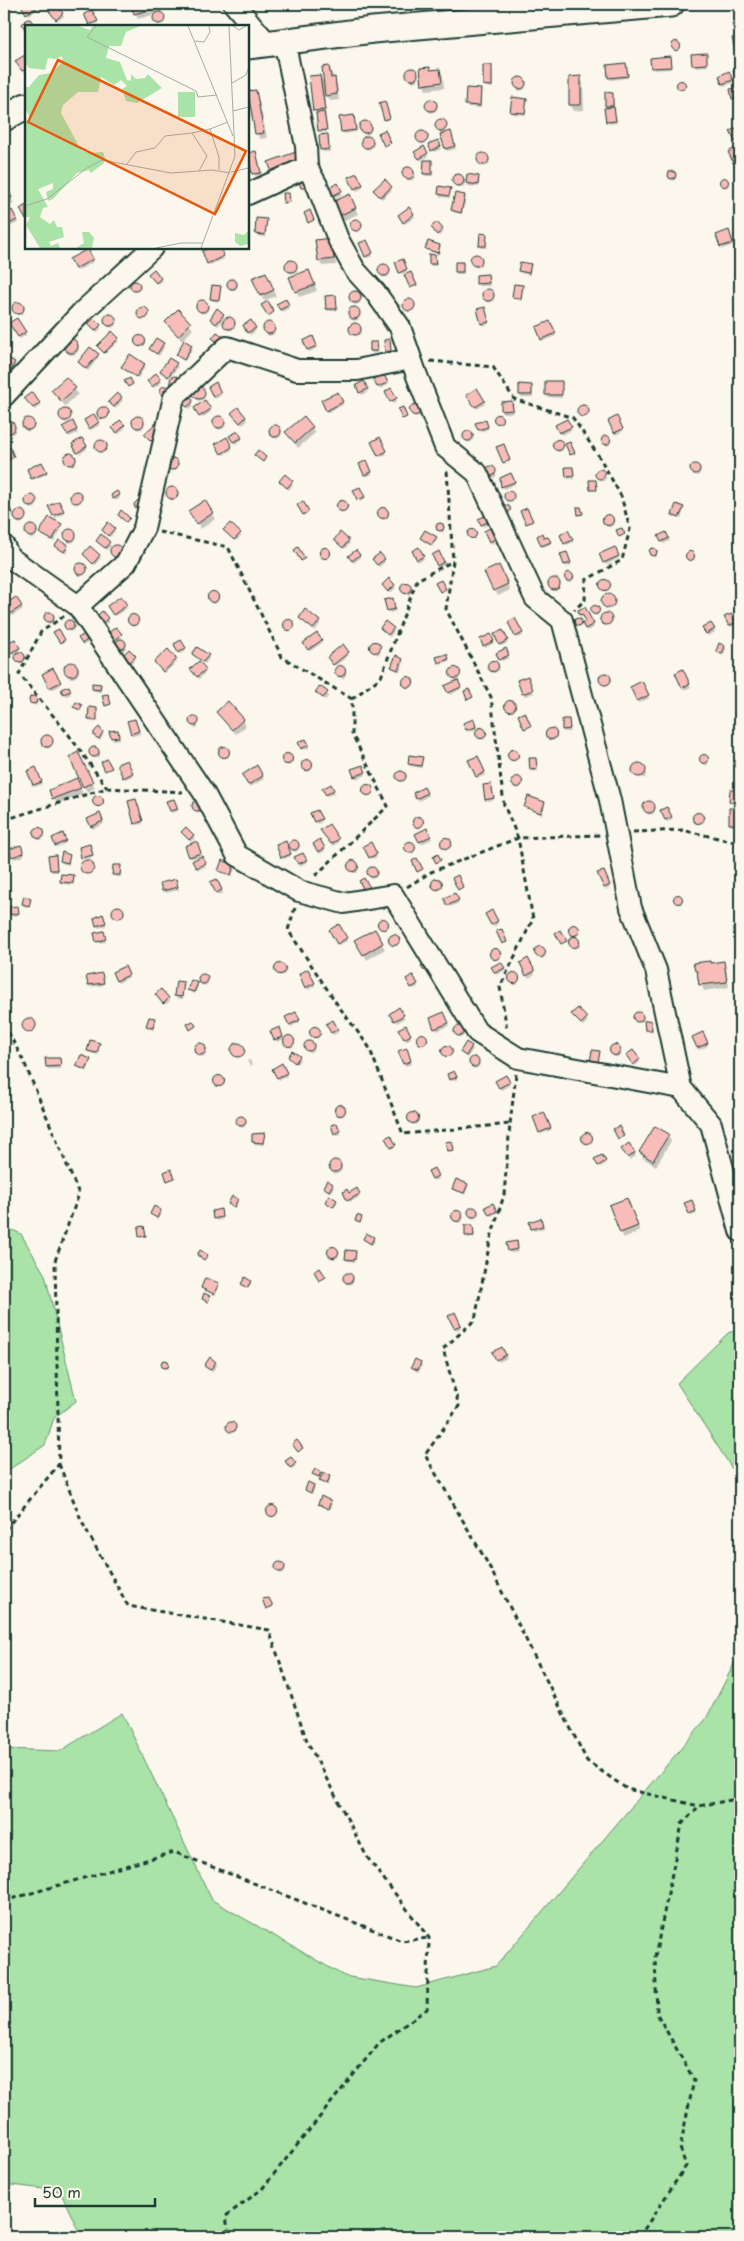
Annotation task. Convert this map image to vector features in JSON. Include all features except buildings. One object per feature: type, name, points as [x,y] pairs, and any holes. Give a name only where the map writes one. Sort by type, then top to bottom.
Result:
[{"type":"main road","points":[[266,43],[373,30],[671,4]]},
{"type":"main road","points":[[4,118],[25,107]]},
{"type":"street","points":[[234,4],[266,43],[306,146],[307,167],[317,185],[338,239],[354,270],[375,292],[400,327],[445,447],[477,473],[535,598],[562,620],[610,800],[631,908],[656,970],[681,1088],[711,1124],[740,1231]]},
{"type":"street","points":[[249,194],[307,167]]},
{"type":"street","points":[[4,396],[82,312],[151,249]]},
{"type":"street","points":[[78,606],[126,563],[144,528],[174,397],[227,347],[297,370],[357,370],[411,359]]},
{"type":"street","points":[[4,546],[9,557],[78,606],[204,793],[237,855],[299,891],[344,903],[393,895],[477,1032],[518,1058],[681,1088]]},
{"type":"path","points":[[411,359],[493,367],[514,399],[573,418],[600,458],[621,496],[630,529],[622,560],[586,580],[585,600],[562,620]]},
{"type":"path","points":[[445,447],[453,561],[446,609],[491,698],[504,804],[518,838],[533,919],[500,986],[509,1041],[518,1058],[504,1195],[490,1241],[475,1320],[443,1348],[459,1406],[425,1455],[488,1564],[587,1761],[627,1789],[699,1806],[732,1800],[740,1806]]},
{"type":"path","points":[[144,528],[228,547],[282,656],[352,699]]},
{"type":"path","points":[[352,699],[381,677],[417,580],[453,561]]},
{"type":"path","points":[[78,606],[41,632],[19,674],[69,735],[107,788]]},
{"type":"path","points":[[352,699],[352,734],[388,806],[299,891],[288,930],[337,1004],[369,1047],[403,1134],[510,1124]]},
{"type":"path","points":[[4,820],[107,788],[204,793]]},
{"type":"path","points":[[393,895],[431,872],[518,838],[562,838],[682,830],[740,843]]},
{"type":"path","points":[[4,1024],[24,1062],[79,1194],[55,1261],[59,1464],[82,1522],[128,1606],[269,1630],[311,1750],[368,1857],[429,1938],[426,2009],[379,2043],[262,2189],[226,2216],[229,2237]]},
{"type":"path","points":[[4,1531],[59,1464]]},
{"type":"path","points":[[639,2237],[686,2166],[680,2148],[694,2080],[657,2014],[655,1957],[682,1824],[699,1806]]},
{"type":"path","points":[[4,1901],[174,1852],[402,1941],[429,1938]]},
{"type":"green space","points":[[4,1226],[21,1234],[45,1275],[76,1401],[54,1418],[45,1445],[4,1473]]},
{"type":"green space","points":[[740,1329],[740,1481],[677,1383],[728,1333]]},
{"type":"green space","points":[[740,1652],[740,2237],[100,2237],[80,2234],[60,2191],[4,2184],[4,1749],[60,1751],[122,1713],[212,1900],[344,1976],[416,1988],[496,1966],[706,1719]]}]
